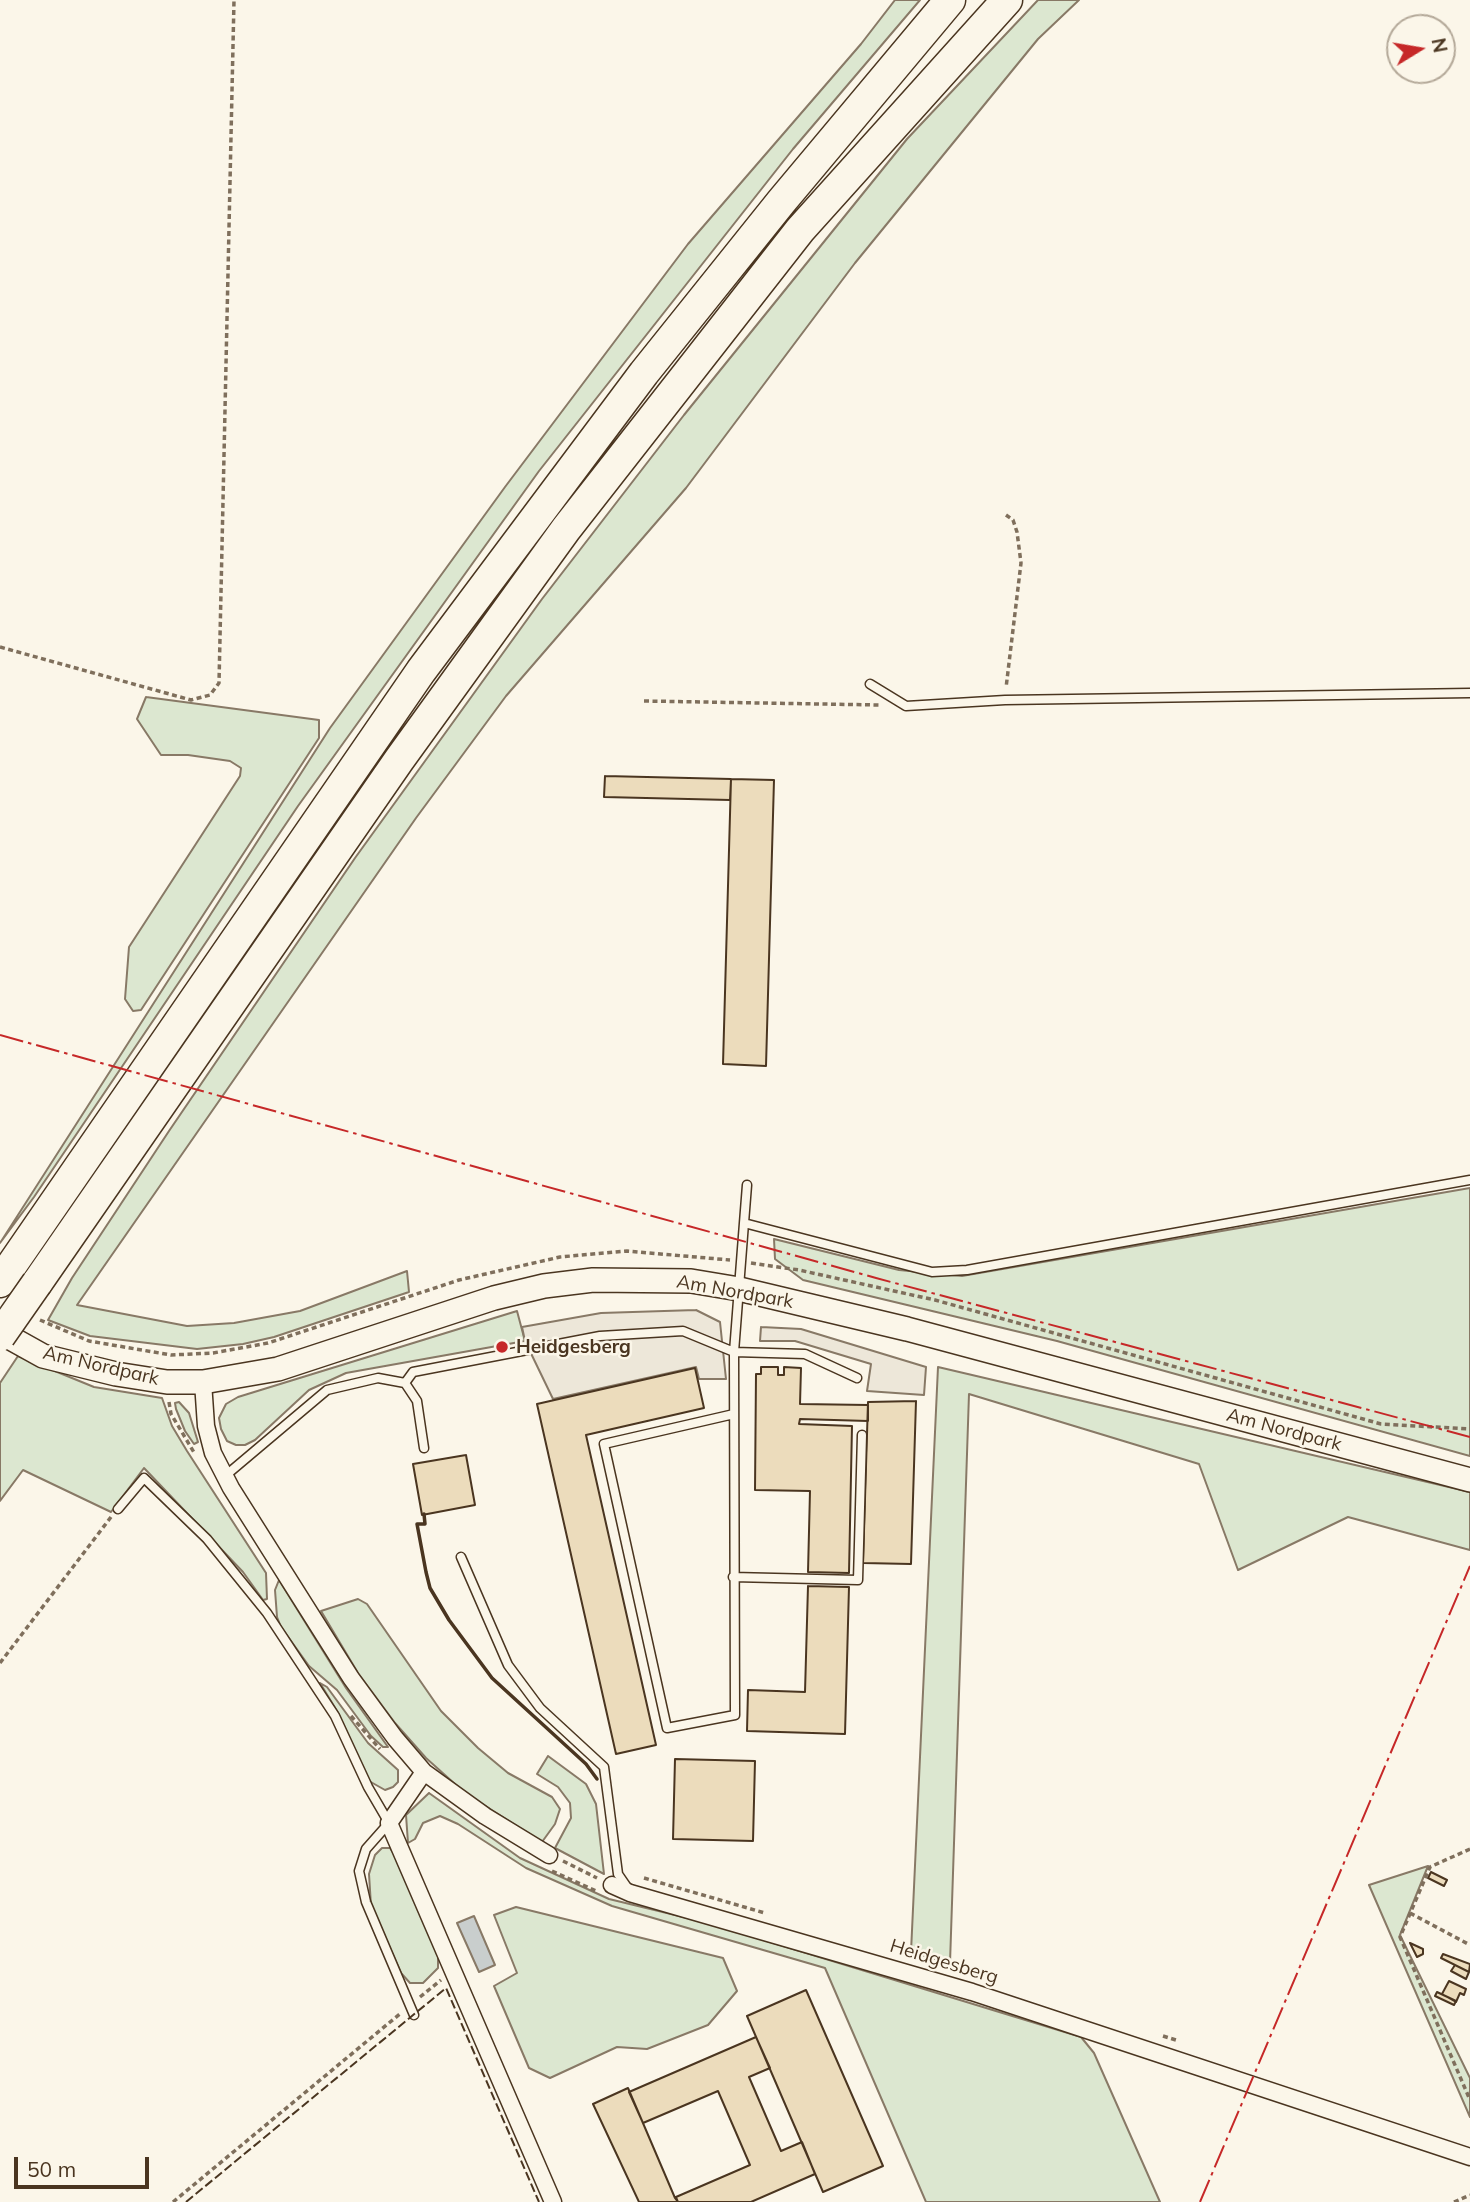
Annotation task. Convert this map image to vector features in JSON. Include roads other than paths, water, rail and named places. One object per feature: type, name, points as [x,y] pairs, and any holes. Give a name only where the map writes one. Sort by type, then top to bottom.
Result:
[{"type":"highway","points":[[4,1277],[421,671],[644,373],[781,202],[919,41],[950,0]]},
{"type":"highway","points":[[919,41],[960,0]]},
{"type":"highway","points":[[0,1334],[399,760],[565,529],[800,230],[1007,0]]},
{"type":"street","name":"Am Nordpark","points":[[0,1334],[43,1356],[116,1374],[167,1382],[203,1382],[278,1369],[494,1298],[544,1286],[593,1280],[679,1281],[739,1289],[921,1332],[1470,1480]]},
{"type":"street","points":[[203,1382],[205,1426],[213,1453],[351,1678],[410,1758],[424,1772],[485,1816],[549,1854]]},
{"type":"street","points":[[424,1772],[389,1823],[553,2202]]},
{"type":"street","name":"Heidgesberg","points":[[612,1885],[630,1894],[972,1992],[1470,2157]]},
{"type":"lane","points":[[870,684],[906,706],[1005,701],[1470,693]]},
{"type":"lane","points":[[744,1223],[932,1272],[967,1270],[1470,1180]]},
{"type":"lane","points":[[734,1414],[604,1444],[667,1728],[735,1714],[734,1352],[739,1289],[738,1261],[747,1185]]},
{"type":"lane","points":[[405,1382],[413,1373],[600,1335],[683,1331],[734,1352],[805,1354],[857,1378]]},
{"type":"lane","points":[[225,1476],[327,1390],[379,1378],[405,1382],[418,1401],[425,1448]]},
{"type":"lane","points":[[733,1577],[858,1580],[862,1435]]},
{"type":"lane","points":[[118,1509],[144,1478],[207,1539],[267,1613],[335,1716],[368,1787],[389,1823],[366,1849],[359,1871],[366,1902],[414,2015]]},
{"type":"lane","points":[[461,1557],[508,1665],[540,1708],[604,1767],[618,1874],[630,1894]]},
{"type":"place","name":"Heidgesberg","points":[[502,1347]]}]
